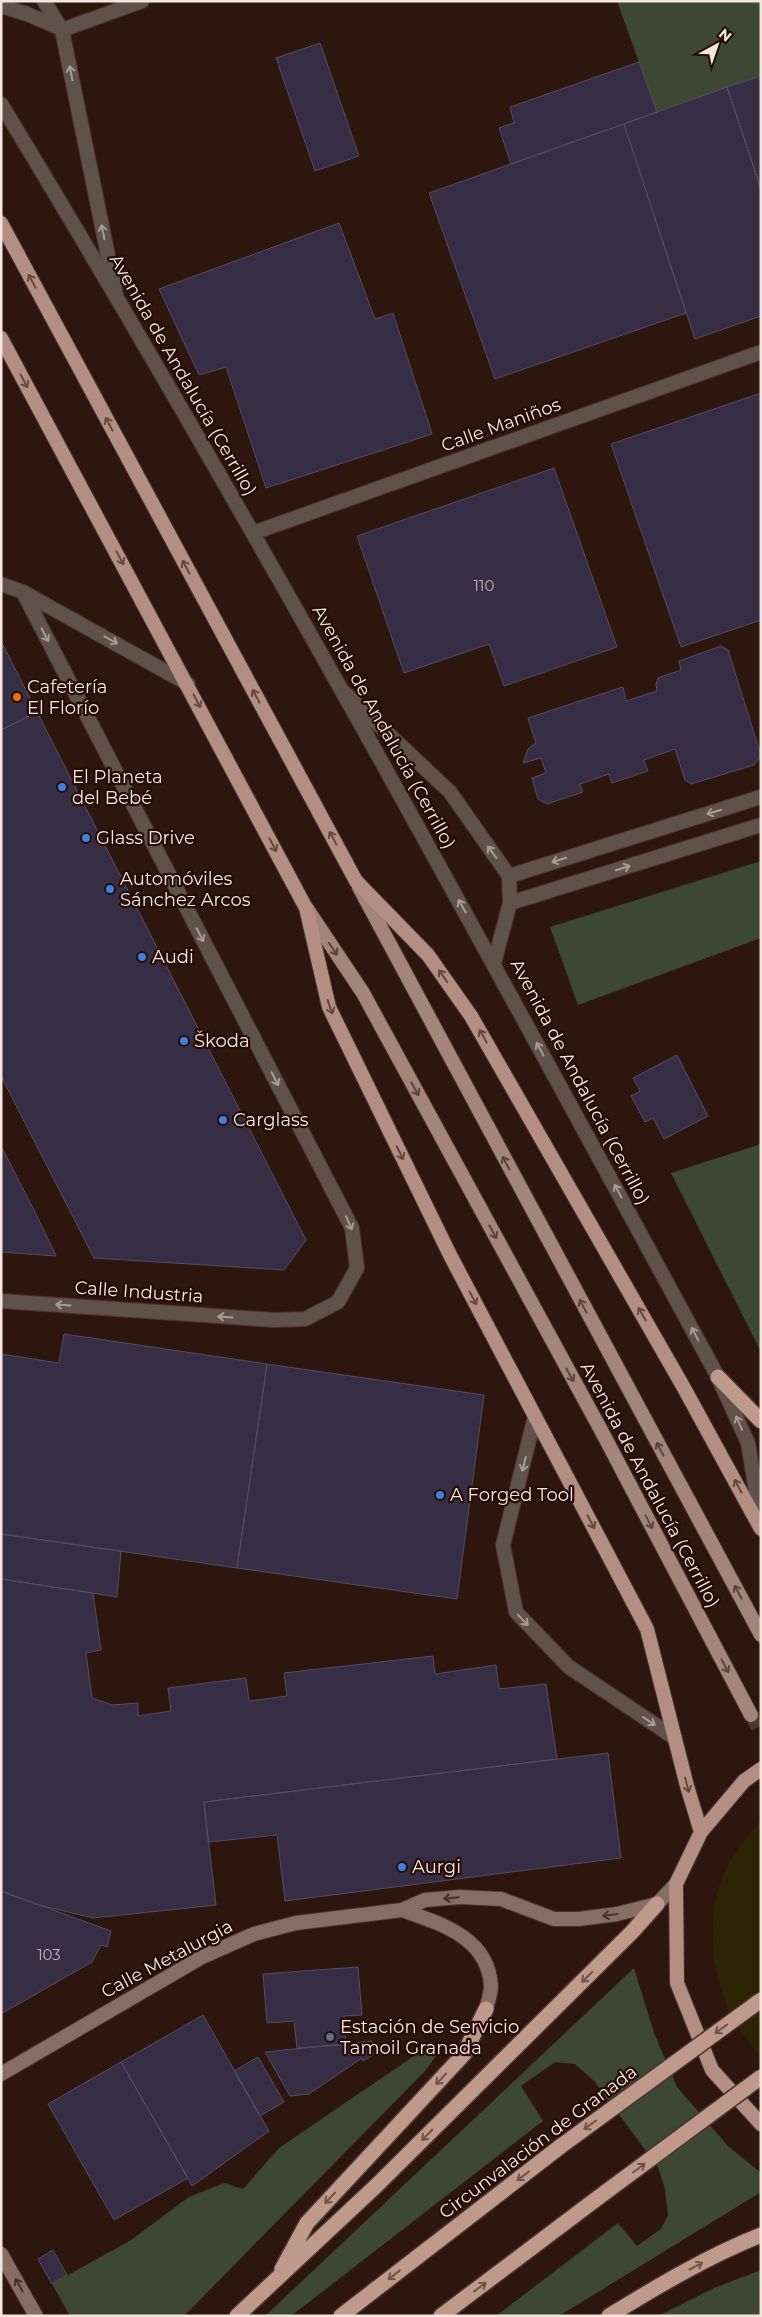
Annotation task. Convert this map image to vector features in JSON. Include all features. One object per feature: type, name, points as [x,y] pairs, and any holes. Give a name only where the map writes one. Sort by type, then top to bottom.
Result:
[{"type":"highway","name":"Avenida de Andalucía (Cerrillo)","points":[[1,223],[356,881],[428,955],[471,1016],[684,1388],[761,1529]]},
{"type":"highway","name":"Avenida de Andalucía (Cerrillo)","points":[[1,338],[188,684],[306,908],[329,1007],[450,1256],[647,1629],[701,1832]]},
{"type":"highway","points":[[718,1377],[761,1421]]},
{"type":"highway","points":[[761,1769],[744,1780],[701,1832],[676,1884],[677,1983],[712,2070],[761,2124]]},
{"type":"highway","points":[[237,2316],[377,2185],[632,1932],[657,1904]]},
{"type":"highway","name":"Circunvalación de Granada","points":[[341,2316],[562,2146],[761,2000]]},
{"type":"highway","points":[[275,2281],[307,2223],[464,2054],[486,2009]]},
{"type":"highway","points":[[441,2316],[761,2077]]},
{"type":"highway","points":[[609,2316],[653,2289],[741,2243],[761,2235]]},
{"type":"main road","name":"Avenida de Andalucía (Cerrillo)","points":[[356,881],[761,1635]]},
{"type":"main road","name":"Avenida de Andalucía (Cerrillo)","points":[[306,908],[363,993],[597,1424],[751,1715]]},
{"type":"main road","points":[[657,1904],[676,1884]]},
{"type":"main road","name":"Calle Metalurgia","points":[[1,2074],[202,1957],[254,1934],[296,1923],[402,1910],[425,1900],[501,1899],[554,1919],[579,1919],[617,1914],[657,1904]]},
{"type":"main road","points":[[402,1910],[438,1923],[469,1940],[485,1962],[491,1987],[486,2009]]},
{"type":"main road","points":[[1,2254],[36,2316]]},
{"type":"street","points":[[44,1],[62,30],[117,297]]},
{"type":"street","points":[[1,6],[27,14],[62,30],[142,1]]},
{"type":"street","name":"Avenida de Andalucía (Cerrillo)","points":[[1,104],[117,297],[344,692],[494,963],[718,1377],[748,1443],[761,1522]]},
{"type":"street","name":"Calle Maniños","points":[[253,533],[761,352]]},
{"type":"street","points":[[1,584],[23,592],[188,684]]},
{"type":"street","name":"Calle Industria","points":[[1,1301],[274,1320],[306,1319],[338,1302],[357,1268],[352,1228],[23,592]]},
{"type":"street","points":[[344,692],[450,792],[509,876],[510,903],[494,963]]},
{"type":"street","points":[[509,876],[761,797]]},
{"type":"street","points":[[510,903],[761,825]]},
{"type":"street","points":[[536,1416],[503,1545],[516,1612],[569,1667],[675,1738]]},
{"type":"green space","points":[[617,1],[761,1],[761,76],[657,112]]},
{"type":"green space","points":[[761,861],[761,938],[578,1005],[550,927]]},
{"type":"green space","points":[[761,1144],[761,1352],[671,1173]]},
{"type":"green space","points":[[634,1968],[654,2033],[677,2087],[728,2146],[761,2173],[761,2192],[559,2316],[496,2316],[618,2223],[637,2246],[661,2229],[668,2215],[665,2189],[658,2167],[594,2081],[575,2064],[555,2062],[521,2086],[543,2121],[291,2316],[265,2316]]},
{"type":"green space","points":[[433,2043],[441,2049],[425,2071],[184,2316],[70,2316],[52,2284],[131,2240],[189,2197],[224,2183],[243,2189],[279,2148]]},
{"type":"green space","points":[[761,2270],[761,2316],[658,2316],[714,2288]]},
{"type":"sand","points":[[761,1820],[761,2058],[737,2025],[726,2004],[716,1969],[712,1933],[716,1897],[729,1863]]},
{"type":"building","points":[[320,43],[359,156],[315,171],[276,58]]},
{"type":"building","points":[[639,62],[657,112],[511,164],[499,128],[514,123],[510,107]]},
{"type":"building","points":[[761,76],[761,189],[727,87]]},
{"type":"building","points":[[727,87],[761,189],[761,316],[695,339],[624,124]]},
{"type":"building","points":[[624,124],[686,313],[495,379],[429,193]]},
{"type":"building","points":[[339,223],[375,319],[393,313],[432,434],[266,488],[226,367],[199,375],[159,289]]},
{"type":"building","points":[[761,393],[761,620],[681,647],[611,444]]},
{"type":"building","points":[[554,468],[617,647],[504,686],[489,644],[404,673],[357,536]]},
{"type":"building","points":[[1,641],[37,712],[1,730]]},
{"type":"building","points":[[721,646],[728,650],[760,752],[759,759],[754,765],[691,784],[685,780],[675,749],[644,760],[648,771],[612,783],[609,774],[580,784],[583,792],[547,804],[538,799],[532,778],[546,773],[541,758],[523,763],[528,749],[536,743],[528,718],[623,687],[626,701],[657,691],[656,684],[658,678],[681,670],[679,661]]},
{"type":"building","points":[[37,712],[306,1240],[284,1270],[94,1258],[1,1076],[1,730]]},
{"type":"building","points":[[677,1055],[708,1116],[664,1139],[653,1118],[645,1122],[631,1096],[640,1091],[633,1078]]},
{"type":"building","points":[[1,1146],[36,1214],[56,1256],[1,1252]]},
{"type":"building","points":[[64,1334],[267,1364],[237,1568],[1,1534],[1,1354],[59,1363]]},
{"type":"building","points":[[267,1364],[484,1395],[457,1599],[237,1568]]},
{"type":"building","points":[[1,1534],[121,1551],[117,1597],[1,1579]]},
{"type":"building","points":[[1,1579],[93,1593],[101,1650],[86,1653],[92,1698],[112,1705],[138,1703],[138,1716],[171,1711],[168,1688],[246,1678],[249,1701],[287,1696],[284,1673],[433,1656],[435,1674],[496,1665],[499,1689],[546,1684],[557,1759],[204,1802],[216,1905],[93,1918],[35,1904],[1,1891]]},
{"type":"building","points":[[608,1753],[621,1858],[285,1901],[277,1835],[208,1842],[204,1802]]},
{"type":"building","points":[[1,1891],[111,1931],[107,1947],[101,1945],[92,1962],[1,2014]]},
{"type":"building","points":[[358,1967],[362,2015],[344,2016],[346,2045],[297,2048],[294,2021],[267,2023],[263,1974]]},
{"type":"building","points":[[203,2015],[269,2131],[192,2186],[121,2062]]},
{"type":"building","points":[[372,2041],[373,2055],[363,2061],[362,2058],[309,2094],[290,2096],[265,2052]]},
{"type":"building","points":[[258,2057],[284,2102],[260,2116],[234,2071]]},
{"type":"building","points":[[121,2062],[188,2178],[114,2220],[48,2104]]},
{"type":"building","points":[[53,2250],[67,2275],[52,2284],[38,2259]]},
{"type":"tunnel","points":[[751,1715],[761,1733]]},
{"type":"place","name":"Cafetería El Florío","points":[[17,697]]},
{"type":"place","name":"El Planeta del Bebé","points":[[62,787]]},
{"type":"place","name":"Glass Drive","points":[[86,838]]},
{"type":"place","name":"Automóviles Sánchez Arcos","points":[[110,889]]},
{"type":"place","name":"Audi","points":[[142,957]]},
{"type":"place","name":"Škoda","points":[[184,1041]]},
{"type":"place","name":"Carglass","points":[[223,1120]]},
{"type":"place","name":"A Forged Tool","points":[[440,1495]]},
{"type":"place","name":"Aurgi","points":[[402,1867]]},
{"type":"place","name":"Estación de Servicio Tamoil Granada","points":[[330,2037]]}]
